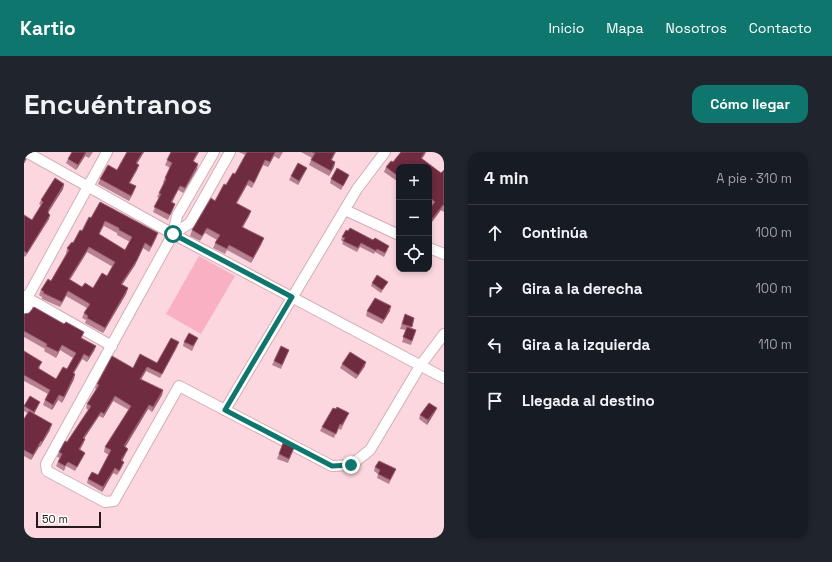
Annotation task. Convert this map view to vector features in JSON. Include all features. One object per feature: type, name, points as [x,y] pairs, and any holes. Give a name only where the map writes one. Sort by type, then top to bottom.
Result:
[{"type":"street","points":[[26,152],[173,234],[444,378]]},
{"type":"street","points":[[24,314],[27,308],[25,298],[107,152]]},
{"type":"street","points":[[214,152],[177,216],[173,234],[46,464],[47,471],[105,502],[114,501],[179,386],[332,466],[351,465],[370,450],[420,366],[444,334]]},
{"type":"street","points":[[173,234],[190,223],[230,152]]},
{"type":"street","points":[[225,410],[357,189],[385,152]]},
{"type":"street","points":[[345,210],[396,233]]},
{"type":"street","points":[[432,249],[444,254]]},
{"type":"street","points":[[25,298],[112,346]]},
{"type":"shaded area","points":[[199,256],[235,276],[201,334],[166,314]]},
{"type":"building","points":[[72,152],[86,152],[78,165],[68,159]]},
{"type":"building","points":[[127,152],[143,152],[136,163],[139,165],[129,183],[136,186],[131,196],[100,179],[108,165],[117,170]]},
{"type":"building","points":[[171,152],[198,152],[193,161],[198,164],[185,188],[180,186],[171,202],[175,204],[170,215],[154,207],[161,194],[159,193],[172,163],[167,160]]},
{"type":"building","points":[[247,152],[275,152],[270,162],[265,160],[254,183],[249,180],[236,203],[251,211],[242,227],[264,238],[253,258],[229,245],[227,249],[215,243],[220,235],[207,228],[202,236],[192,230],[211,198],[215,201],[224,184],[226,185],[233,173],[235,174]]},
{"type":"building","points":[[312,152],[335,152],[331,160],[335,162],[331,171],[311,160],[315,153]]},
{"type":"building","points":[[401,152],[425,152],[421,158],[429,164],[396,164],[396,175],[386,167],[391,161],[393,162]]},
{"type":"building","points":[[298,163],[307,168],[299,181],[291,176]]},
{"type":"building","points":[[432,166],[441,173],[444,170],[444,206],[443,205],[432,219],[432,206],[435,202],[432,200]]},
{"type":"building","points":[[337,168],[349,175],[343,186],[331,179]]},
{"type":"building","points":[[55,178],[64,184],[49,209],[48,213],[50,215],[27,253],[24,251],[24,215],[32,220],[43,202],[41,200]]},
{"type":"building","points":[[100,202],[158,233],[151,247],[145,243],[137,260],[121,284],[128,288],[105,328],[87,318],[88,316],[84,313],[90,304],[68,291],[62,302],[43,293],[44,292],[41,290],[48,279],[51,281],[69,250],[67,248],[72,242],[73,243],[80,230],[82,231],[89,217],[91,218]],"holes":[[[105,221],[132,237],[125,250],[99,234]],[[89,247],[115,262],[107,276],[102,273],[93,288],[85,283],[82,287],[69,279]]]},
{"type":"building","points":[[350,228],[373,240],[375,238],[389,246],[385,253],[377,249],[376,251],[361,243],[358,248],[343,241],[345,238],[342,237],[346,230],[348,231]]},
{"type":"building","points":[[377,275],[388,282],[382,290],[372,283]]},
{"type":"building","points":[[375,298],[391,306],[384,320],[367,311]]},
{"type":"building","points":[[34,307],[64,324],[66,322],[84,332],[81,338],[96,346],[89,357],[84,354],[73,373],[75,374],[64,397],[59,395],[53,405],[45,400],[50,390],[24,375],[24,351],[42,362],[38,368],[56,379],[63,367],[67,369],[76,353],[62,345],[58,352],[46,346],[47,344],[24,331],[24,314],[29,313]]},
{"type":"building","points":[[405,314],[414,318],[412,327],[402,324]]},
{"type":"building","points":[[407,327],[416,330],[412,341],[403,337]]},
{"type":"building","points":[[189,333],[198,338],[193,346],[184,342]]},
{"type":"building","points":[[171,338],[179,342],[162,374],[147,367],[140,379],[163,390],[153,407],[149,405],[124,446],[128,449],[121,460],[124,462],[119,471],[115,468],[103,487],[88,479],[92,472],[98,475],[111,450],[105,447],[131,406],[115,396],[104,414],[101,412],[83,438],[85,439],[79,449],[85,453],[77,467],[68,462],[65,466],[58,462],[62,454],[59,452],[65,441],[67,442],[91,406],[87,404],[99,385],[97,384],[112,356],[133,368],[140,354],[157,363]]},
{"type":"building","points":[[281,346],[289,350],[282,365],[274,361]]},
{"type":"building","points":[[350,352],[366,362],[358,375],[342,364]]},
{"type":"building","points":[[30,396],[40,402],[34,412],[24,406]]},
{"type":"building","points":[[429,403],[437,408],[428,420],[420,415]]},
{"type":"building","points":[[337,407],[349,413],[342,425],[340,424],[336,434],[322,427],[333,408],[336,409]]},
{"type":"building","points":[[29,411],[52,424],[33,455],[24,450],[24,419]]},
{"type":"building","points":[[283,443],[294,448],[289,459],[279,454]]},
{"type":"building","points":[[379,461],[396,469],[390,480],[378,474],[380,470],[375,467]]},
{"type":"route","points":[[173,234],[292,297],[225,410],[332,466],[351,465]]}]
